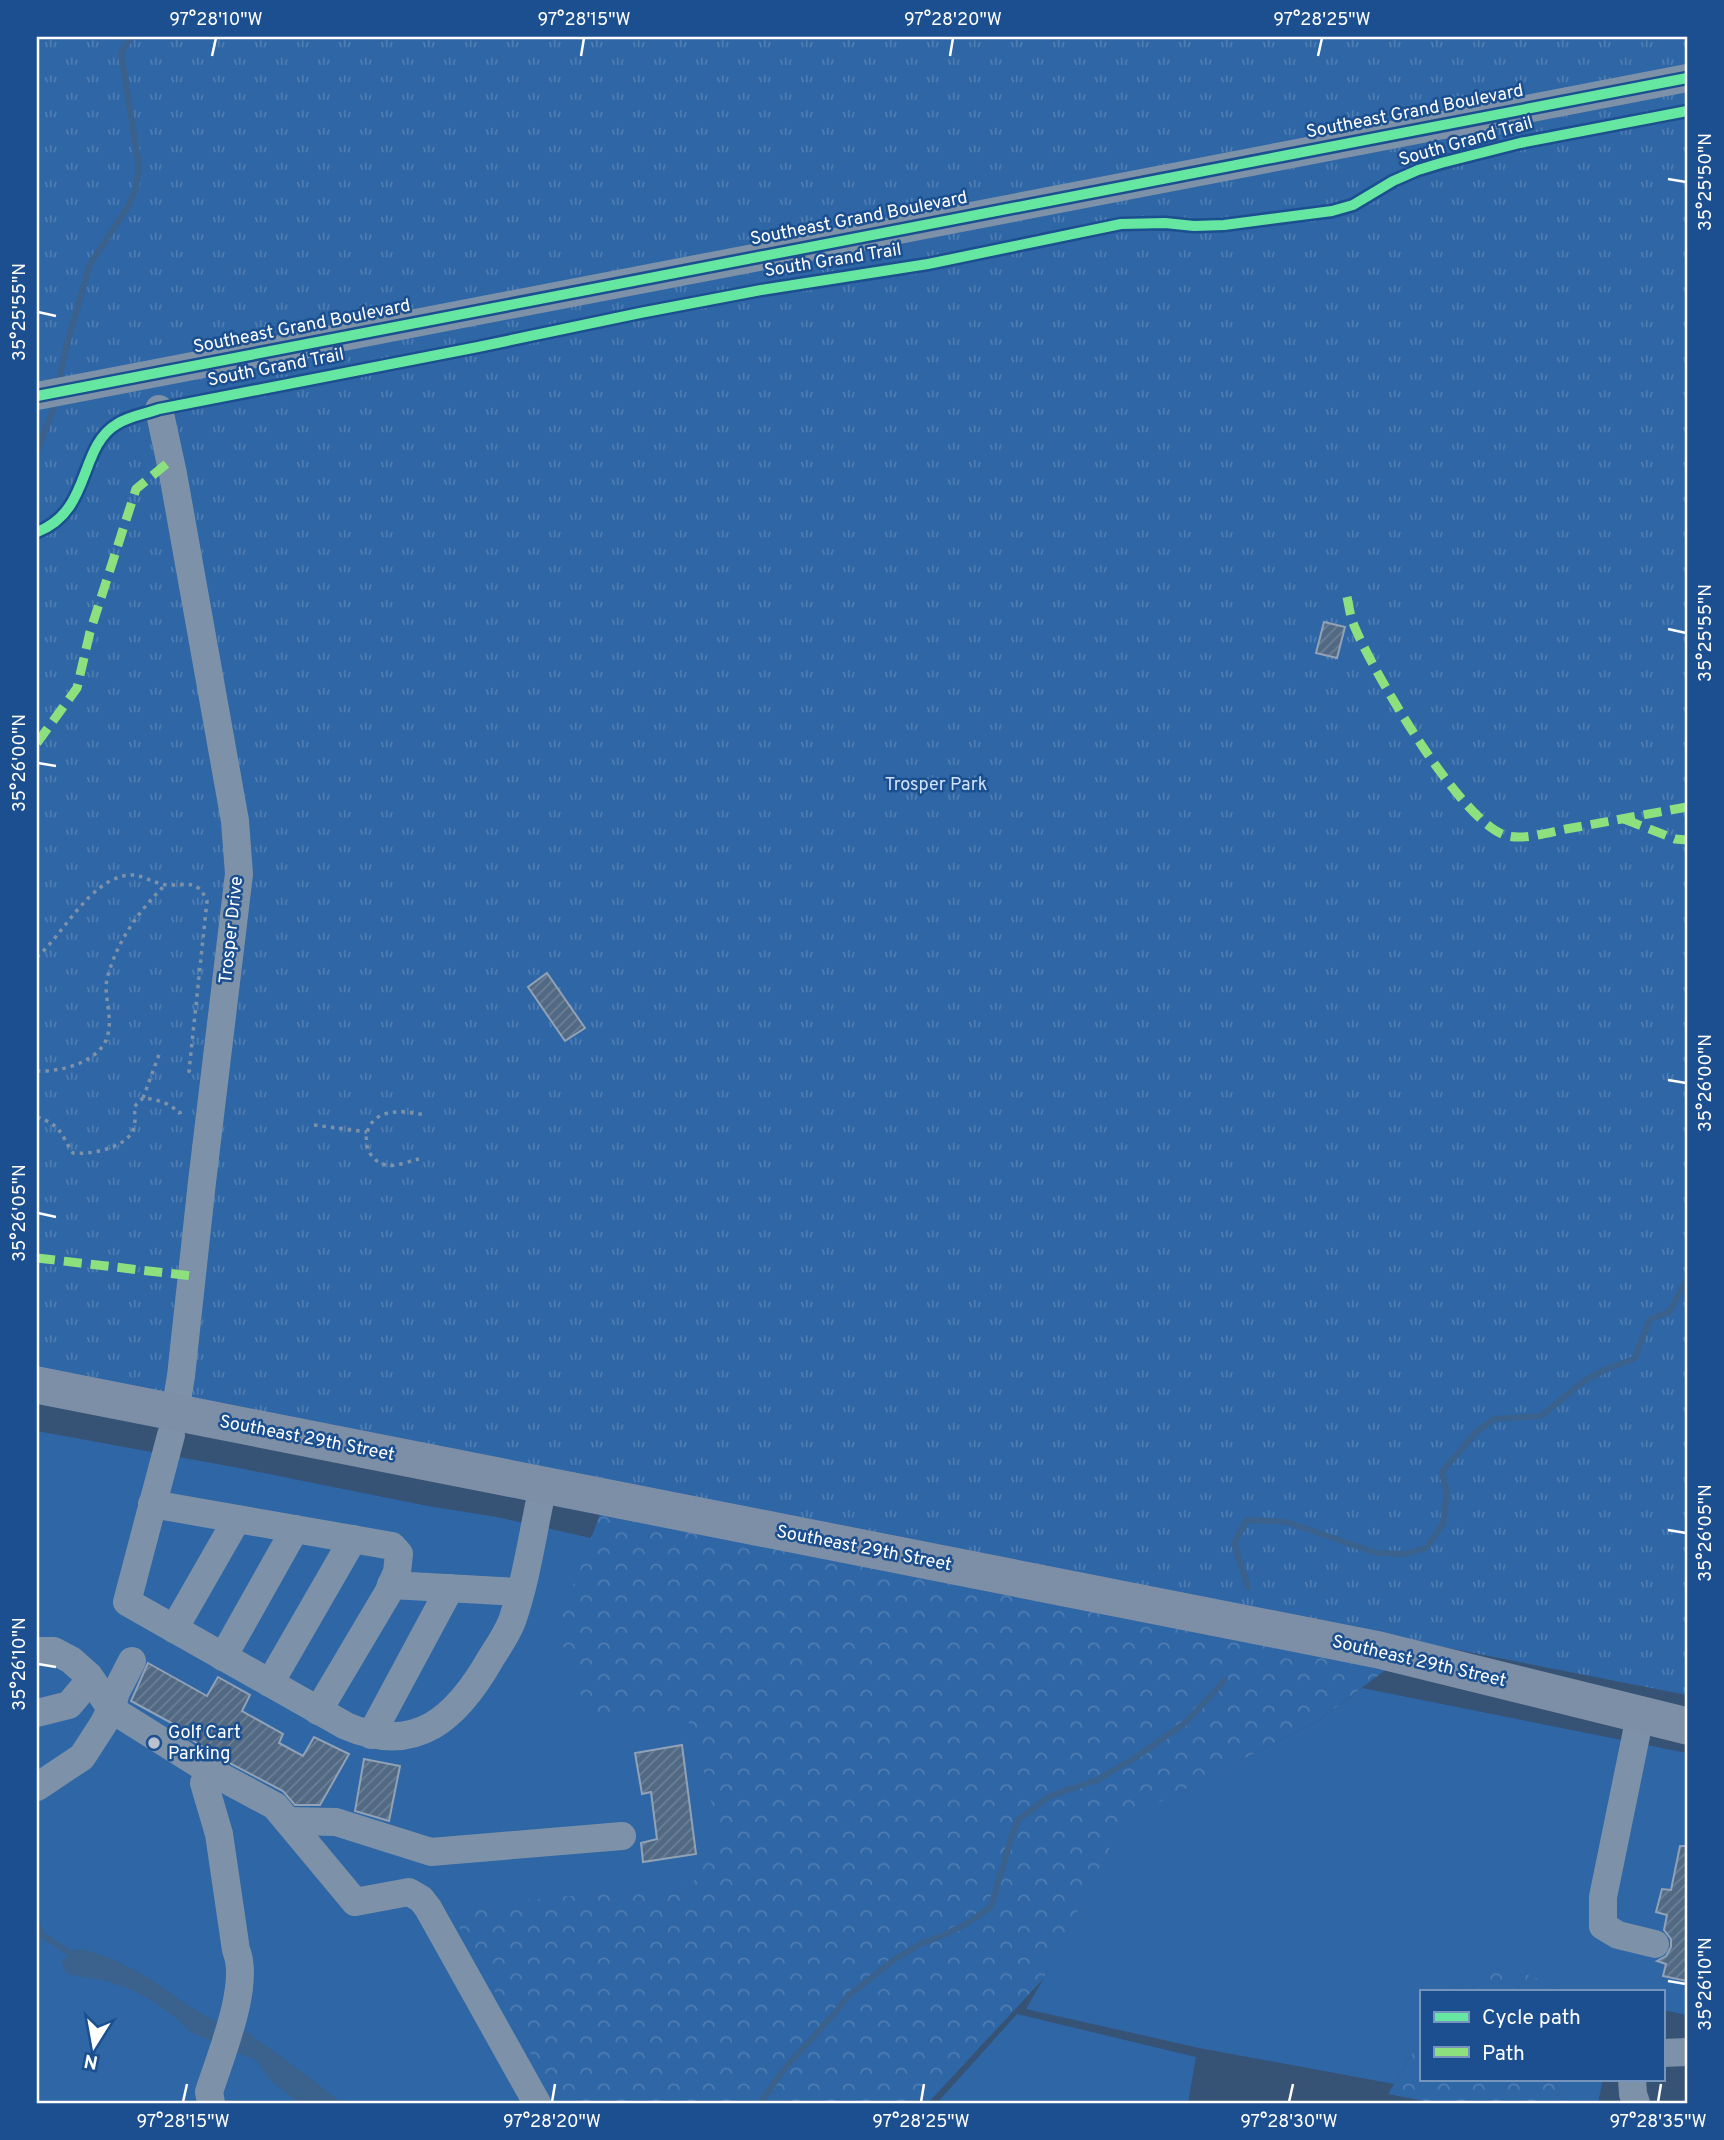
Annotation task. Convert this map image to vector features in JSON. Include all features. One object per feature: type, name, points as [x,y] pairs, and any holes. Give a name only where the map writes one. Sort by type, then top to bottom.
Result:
[{"type":"main road","name":"Southeast 29th Street","points":[[37,1385],[173,1424],[540,1497],[1363,1671],[1687,1728]]},
{"type":"main road","name":"Southeast 29th Street","points":[[37,1409],[173,1424]]},
{"type":"main road","name":"Southeast 29th Street","points":[[540,1497],[1379,1650],[1687,1728]]},
{"type":"street","name":"Southeast Grand Boulevard","points":[[50,394],[1687,78]]},
{"type":"street","name":"Trosper Drive","points":[[159,409],[233,808],[239,874],[181,1376],[173,1424],[127,1602],[174,1629]]},
{"type":"street","points":[[237,1519],[174,1629],[346,1726],[371,1735],[395,1738],[416,1734],[449,1716],[478,1682],[511,1623],[540,1497]]},
{"type":"street","points":[[152,1504],[392,1546],[399,1554],[397,1572],[391,1586],[318,1711]]},
{"type":"street","points":[[223,1657],[295,1529]]},
{"type":"street","points":[[270,1684],[352,1539]]},
{"type":"street","points":[[391,1586],[519,1592]]},
{"type":"street","points":[[371,1735],[450,1588]]},
{"type":"street","points":[[37,1651],[54,1651],[71,1660],[93,1682],[100,1724]]},
{"type":"street","points":[[37,1787],[82,1757],[132,1661]]},
{"type":"street","points":[[37,1713],[69,1706],[85,1686],[93,1682]]},
{"type":"street","points":[[69,1706],[77,1714],[210,1771],[275,1806],[355,1902],[409,1892],[422,1899],[537,2103]]},
{"type":"street","points":[[1639,1721],[1603,1897],[1603,1926],[1618,1936],[1655,1944]]},
{"type":"street","points":[[210,1771],[204,1783],[219,1834],[236,1950],[240,1958],[240,1992],[212,2091]]},
{"type":"street","points":[[288,1821],[336,1822],[431,1852],[622,1836]]},
{"type":"street","points":[[1664,2053],[1687,2052]]},
{"type":"street","points":[[1632,2080],[1636,2103]]},
{"type":"path","points":[[37,957],[79,906],[116,879],[132,874],[165,885],[197,886],[208,901],[189,1071],[192,1082]]},
{"type":"path","points":[[37,1071],[70,1066],[91,1057],[103,1045],[109,1033],[107,978],[132,922],[165,885]]},
{"type":"path","points":[[37,1117],[52,1122],[59,1128],[73,1153],[95,1154],[125,1140],[133,1131],[134,1107],[143,1098],[160,1052]]},
{"type":"path","points":[[143,1098],[154,1099],[173,1107],[179,1113],[186,1111],[188,1102]]},
{"type":"path","points":[[419,1159],[385,1165],[369,1152],[366,1144],[367,1132],[375,1119],[385,1114],[398,1112],[426,1115]]},
{"type":"path","points":[[314,1125],[367,1132]]},
{"type":"green space","name":"Trosper Park","points":[[37,37],[1687,37],[1687,1695],[37,1370]]},
{"type":"green space","points":[[632,1430],[1517,1571],[1319,1720],[1123,1821],[1044,1978],[928,2103],[573,2103],[552,2092],[448,1908],[692,1884],[720,1841],[699,1750],[684,1710],[589,1717],[557,1628]]},
{"type":"green space","points":[[37,1431],[497,1517],[774,1579],[1171,1796],[1319,1720],[1362,1688],[1687,1753],[1687,2015],[1664,2010],[1664,1990],[1558,1990],[1553,1984],[1459,1983],[1452,1990],[1420,1990],[1420,2041],[1394,2084],[1199,2048],[1026,2009],[1087,1891],[902,2103],[37,2103]]},
{"type":"green space","points":[[1505,1967],[1553,1984],[1558,1990],[1452,1990],[1459,1983]]},
{"type":"green space","points":[[1017,2014],[1196,2057],[1188,2103],[937,2103]]},
{"type":"green space","points":[[1420,2041],[1420,2080],[1553,2080],[1564,2103],[1435,2103],[1388,2094]]},
{"type":"green space","points":[[1553,2080],[1603,2080],[1598,2103],[1564,2103]]},
{"type":"shaded area","points":[[74,1949],[113,1959],[153,1980],[187,2005],[219,2023],[247,2032],[342,2103],[299,2103],[270,2080],[257,2061],[189,2031],[154,2002],[107,1981],[67,1974],[61,1962]]},
{"type":"building","points":[[1324,622],[1345,627],[1337,658],[1316,653]]},
{"type":"building","points":[[547,973],[585,1028],[565,1041],[528,987]]},
{"type":"building","points":[[148,1663],[207,1696],[218,1677],[250,1695],[242,1711],[283,1734],[279,1743],[303,1756],[314,1737],[349,1754],[320,1805],[295,1805],[283,1791],[218,1757],[186,1736],[188,1732],[131,1701]]},
{"type":"building","points":[[682,1745],[696,1854],[643,1862],[641,1843],[657,1839],[651,1792],[642,1794],[635,1753]]},
{"type":"building","points":[[364,1759],[400,1766],[389,1821],[355,1811]]},
{"type":"building","points":[[1680,1846],[1687,1846],[1687,1981],[1663,1976],[1666,1964],[1657,1961],[1666,1956],[1671,1947],[1671,1939],[1664,1930],[1667,1915],[1656,1912],[1662,1889],[1671,1890]]},
{"type":"waterway","points":[[58,384],[90,264],[129,205],[136,188],[139,166],[121,53],[131,37]]},
{"type":"waterway","points":[[37,452],[55,401]]},
{"type":"waterway","points":[[1248,1587],[1234,1543],[1247,1520],[1287,1522],[1376,1553],[1406,1554],[1426,1548],[1443,1524],[1447,1493],[1442,1472],[1476,1432],[1494,1419],[1541,1416],[1584,1381],[1606,1369],[1634,1359],[1650,1319],[1669,1312],[1687,1280]]},
{"type":"waterway","points":[[760,2103],[786,2067],[848,1996],[895,1959],[920,1944],[966,1924],[991,1907],[1018,1820],[1050,1796],[1097,1780],[1136,1757],[1185,1723],[1225,1680]]},
{"type":"waterway","points":[[37,1922],[42,1935],[75,1956]]},
{"type":"marked path","points":[[37,743],[77,688],[90,632],[136,489],[170,461]]},
{"type":"marked path","points":[[1347,597],[1352,620],[1363,644],[1420,743],[1467,805],[1489,826],[1508,836],[1529,836],[1687,807]]},
{"type":"marked path","points":[[1624,819],[1675,839],[1687,840]]},
{"type":"marked path","points":[[37,1258],[192,1276]]},
{"type":"cycle path","name":"South Grand Trail","points":[[37,396],[1687,78]]},
{"type":"cycle path","name":"South Grand Trail","points":[[37,532],[55,522],[67,509],[105,434],[122,421],[159,409],[640,313],[761,290],[928,264],[1121,224],[1224,225],[1332,211],[1353,205],[1393,181],[1441,163],[1520,143],[1687,111]]},
{"type":"place","name":"Golf Cart Parking","points":[[154,1743]]}]
